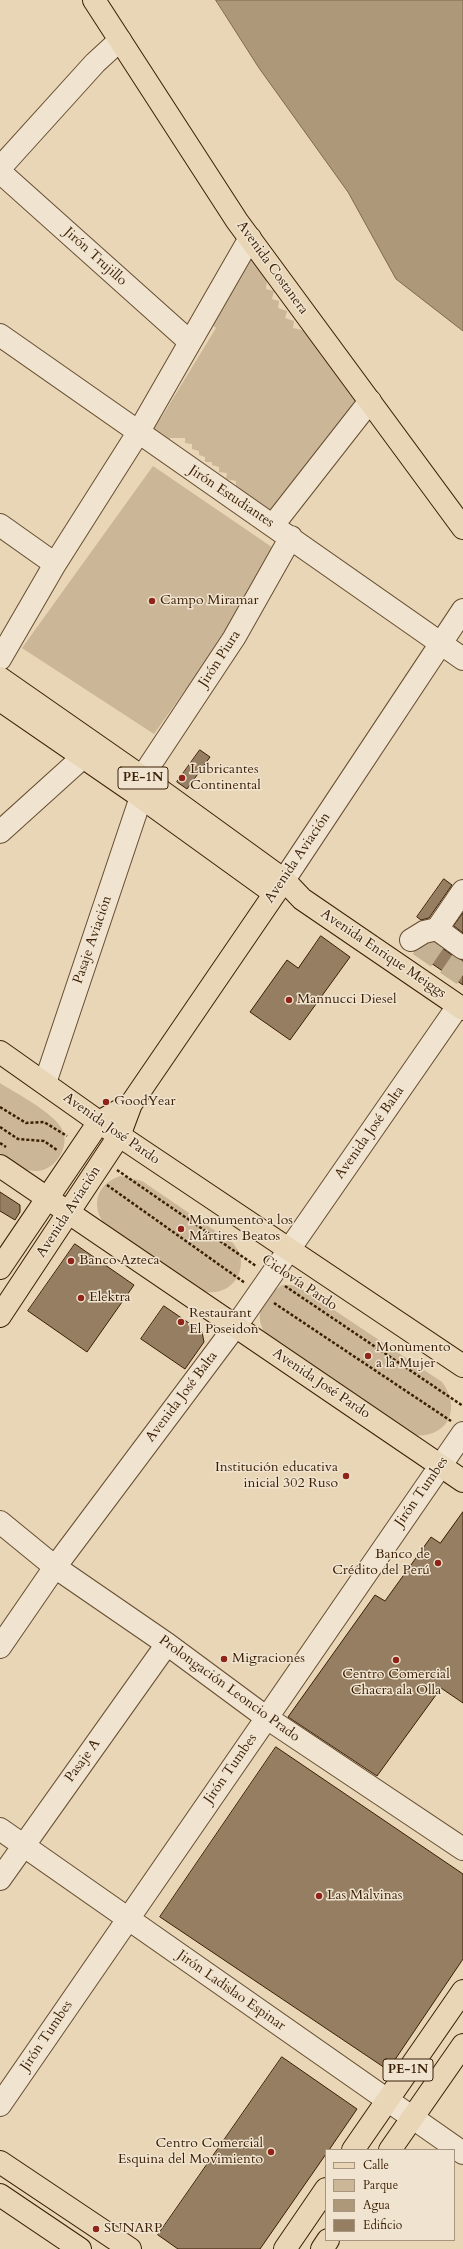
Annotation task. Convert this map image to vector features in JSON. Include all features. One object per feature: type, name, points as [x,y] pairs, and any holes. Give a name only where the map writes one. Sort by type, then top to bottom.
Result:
[{"type":"main road","name":"Avenida Costanera","points":[[94,0],[250,238],[463,528]]},
{"type":"main road","name":"Avenida Enrique Meiggs","points":[[0,678],[141,787],[279,887],[302,899],[461,1008]]},
{"type":"main road","name":"Avenida Enrique Meiggs","points":[[1,702],[83,757],[141,787]]},
{"type":"main road","name":"Avenida Aviación","points":[[0,1316],[119,1136],[131,1104],[279,887]]},
{"type":"main road","name":"Avenida José Pardo","points":[[0,1052],[119,1136],[463,1366]]},
{"type":"main road","name":"Avenida Aviación","points":[[0,1268],[99,1122],[131,1104]]},
{"type":"main road","name":"Avenida José Pardo","points":[[0,1166],[463,1482]]},
{"type":"main road","name":"PE-1N","points":[[354,2149],[463,1991]]},
{"type":"main road","name":"PE-1N","points":[[391,2149],[463,2045]]},
{"type":"main road","points":[[0,2162],[130,2249]]},
{"type":"main road","points":[[285,2249],[325,2190]]},
{"type":"main road","points":[[0,2195],[80,2249]]},
{"type":"street","points":[[0,168],[95,62],[120,40]]},
{"type":"street","name":"Jirón Trujillo","points":[[0,172],[190,342]]},
{"type":"street","points":[[0,659],[55,564],[138,433],[250,238]]},
{"type":"street","name":"Jirón Estudiantes","points":[[0,335],[463,659]]},
{"type":"street","points":[[273,525],[370,401]]},
{"type":"street","points":[[0,525],[55,564]]},
{"type":"street","name":"Jirón Piura","points":[[141,787],[234,638],[291,538]]},
{"type":"street","name":"Avenida Aviación","points":[[279,887],[463,610]]},
{"type":"street","points":[[0,832],[83,757]]},
{"type":"street","name":"Pasaje Aviación","points":[[45,1083],[141,787]]},
{"type":"street","points":[[381,952],[415,942],[424,932],[437,929],[463,891]]},
{"type":"street","points":[[437,929],[463,948]]},
{"type":"street","name":"Avenida José Balta","points":[[0,1648],[55,1567],[236,1326],[461,1008]]},
{"type":"street","name":"Jirón Tumbes","points":[[0,2105],[440,1466],[460,1429]]},
{"type":"street","name":"Prolongación Leoncio Prado","points":[[0,1522],[55,1567],[167,1644],[266,1718],[463,1849]]},
{"type":"street","name":"Pasaje A","points":[[0,1879],[23,1844],[167,1644]]},
{"type":"street","name":"Jirón Ladislao Espinar","points":[[0,1829],[463,2153]]},
{"type":"path","points":[[0,1107],[26,1123],[44,1122],[78,1154]]},
{"type":"path","points":[[0,1127],[18,1139],[44,1141],[78,1154]]},
{"type":"path","points":[[98,1168],[265,1284],[460,1429]]},
{"type":"path","name":"Ciclovía Pardo","points":[[98,1168],[265,1284],[463,1406]]},
{"type":"green space","points":[[252,257],[268,269],[266,289],[274,291],[272,299],[279,301],[278,308],[287,311],[285,318],[294,321],[293,328],[315,333],[360,397],[274,516],[236,497],[236,481],[226,479],[227,473],[219,472],[219,467],[212,465],[212,462],[205,462],[205,457],[199,455],[199,451],[192,449],[192,444],[185,443],[185,438],[170,438],[168,447],[154,441],[150,419],[161,418],[216,328],[211,324],[249,259]]},
{"type":"green space","name":"Campo Miramar","points":[[153,466],[282,554],[154,734],[22,648]]},
{"type":"green space","points":[[0,1083],[43,1110],[51,1116],[62,1129],[64,1136],[63,1150],[55,1163],[49,1167],[42,1170],[30,1171],[16,1165],[0,1153]]},
{"type":"green space","points":[[120,1176],[142,1181],[233,1243],[240,1254],[241,1263],[240,1272],[231,1285],[217,1292],[200,1290],[106,1226],[98,1211],[98,1197],[105,1185]]},
{"type":"green space","points":[[282,1285],[291,1285],[301,1288],[442,1382],[451,1403],[451,1412],[448,1421],[442,1428],[434,1433],[411,1435],[267,1337],[260,1321],[261,1308],[269,1296]]},
{"type":"water","points":[[216,0],[463,0],[463,331],[396,279],[348,192],[259,68]]},
{"type":"building","points":[[200,750],[210,757],[187,789],[177,782]]},
{"type":"building","points":[[444,879],[452,885],[429,918],[421,920],[417,917]]},
{"type":"building","points":[[463,913],[463,933],[454,926]]},
{"type":"building","points":[[321,936],[350,957],[290,1040],[250,1012],[287,960],[298,968]]},
{"type":"building","points":[[434,942],[456,958],[463,960],[463,985],[415,952]]},
{"type":"building","points":[[0,1192],[20,1205],[20,1212],[15,1220],[0,1211]]},
{"type":"building","name":"Elektra","points":[[75,1244],[134,1285],[87,1352],[28,1311]]},
{"type":"building","points":[[164,1306],[202,1332],[204,1342],[185,1369],[141,1339]]},
{"type":"building","name":"Centro Comercial Chacra ala Olla","points":[[463,1512],[463,1703],[441,1688],[377,1776],[288,1717],[375,1595],[385,1601],[431,1537],[440,1543]]},
{"type":"building","name":"Las Malvinas","points":[[276,1747],[463,1874],[463,1959],[388,2070],[160,1917]]},
{"type":"building","name":"Centro Comercial Esquina del Movimiento","points":[[282,2057],[357,2109],[330,2149],[325,2149],[325,2155],[260,2249],[178,2249],[158,2235]]},
{"type":"tunnel","points":[[419,945],[463,975]]},
{"type":"place","name":"Campo Miramar","points":[[152,601]]},
{"type":"place","name":"Lubricantes Continental","points":[[182,778]]},
{"type":"place","name":"Mannucci Diesel","points":[[289,1000]]},
{"type":"place","name":"GoodYear","points":[[106,1102]]},
{"type":"place","name":"Monumento a los Mártires Beatos","points":[[181,1229]]},
{"type":"place","name":"Banco Azteca","points":[[71,1261]]},
{"type":"place","name":"Elektra","points":[[81,1298]]},
{"type":"place","name":"Restaurant El Poseidon","points":[[181,1322]]},
{"type":"place","name":"Monumento a la Mujer","points":[[368,1356]]},
{"type":"place","name":"Institución educativa inicial 302 Ruso","points":[[346,1476]]},
{"type":"place","name":"Banco de Crédito del Perú","points":[[438,1563]]},
{"type":"place","name":"Migraciones","points":[[224,1659]]},
{"type":"place","name":"Centro Comercial Chacra ala Olla","points":[[396,1660]]},
{"type":"place","name":"Las Malvinas","points":[[319,1896]]},
{"type":"place","name":"Centro Comercial Esquina del Movimiento","points":[[271,2152]]},
{"type":"place","name":"SUNARP","points":[[96,2229]]}]
